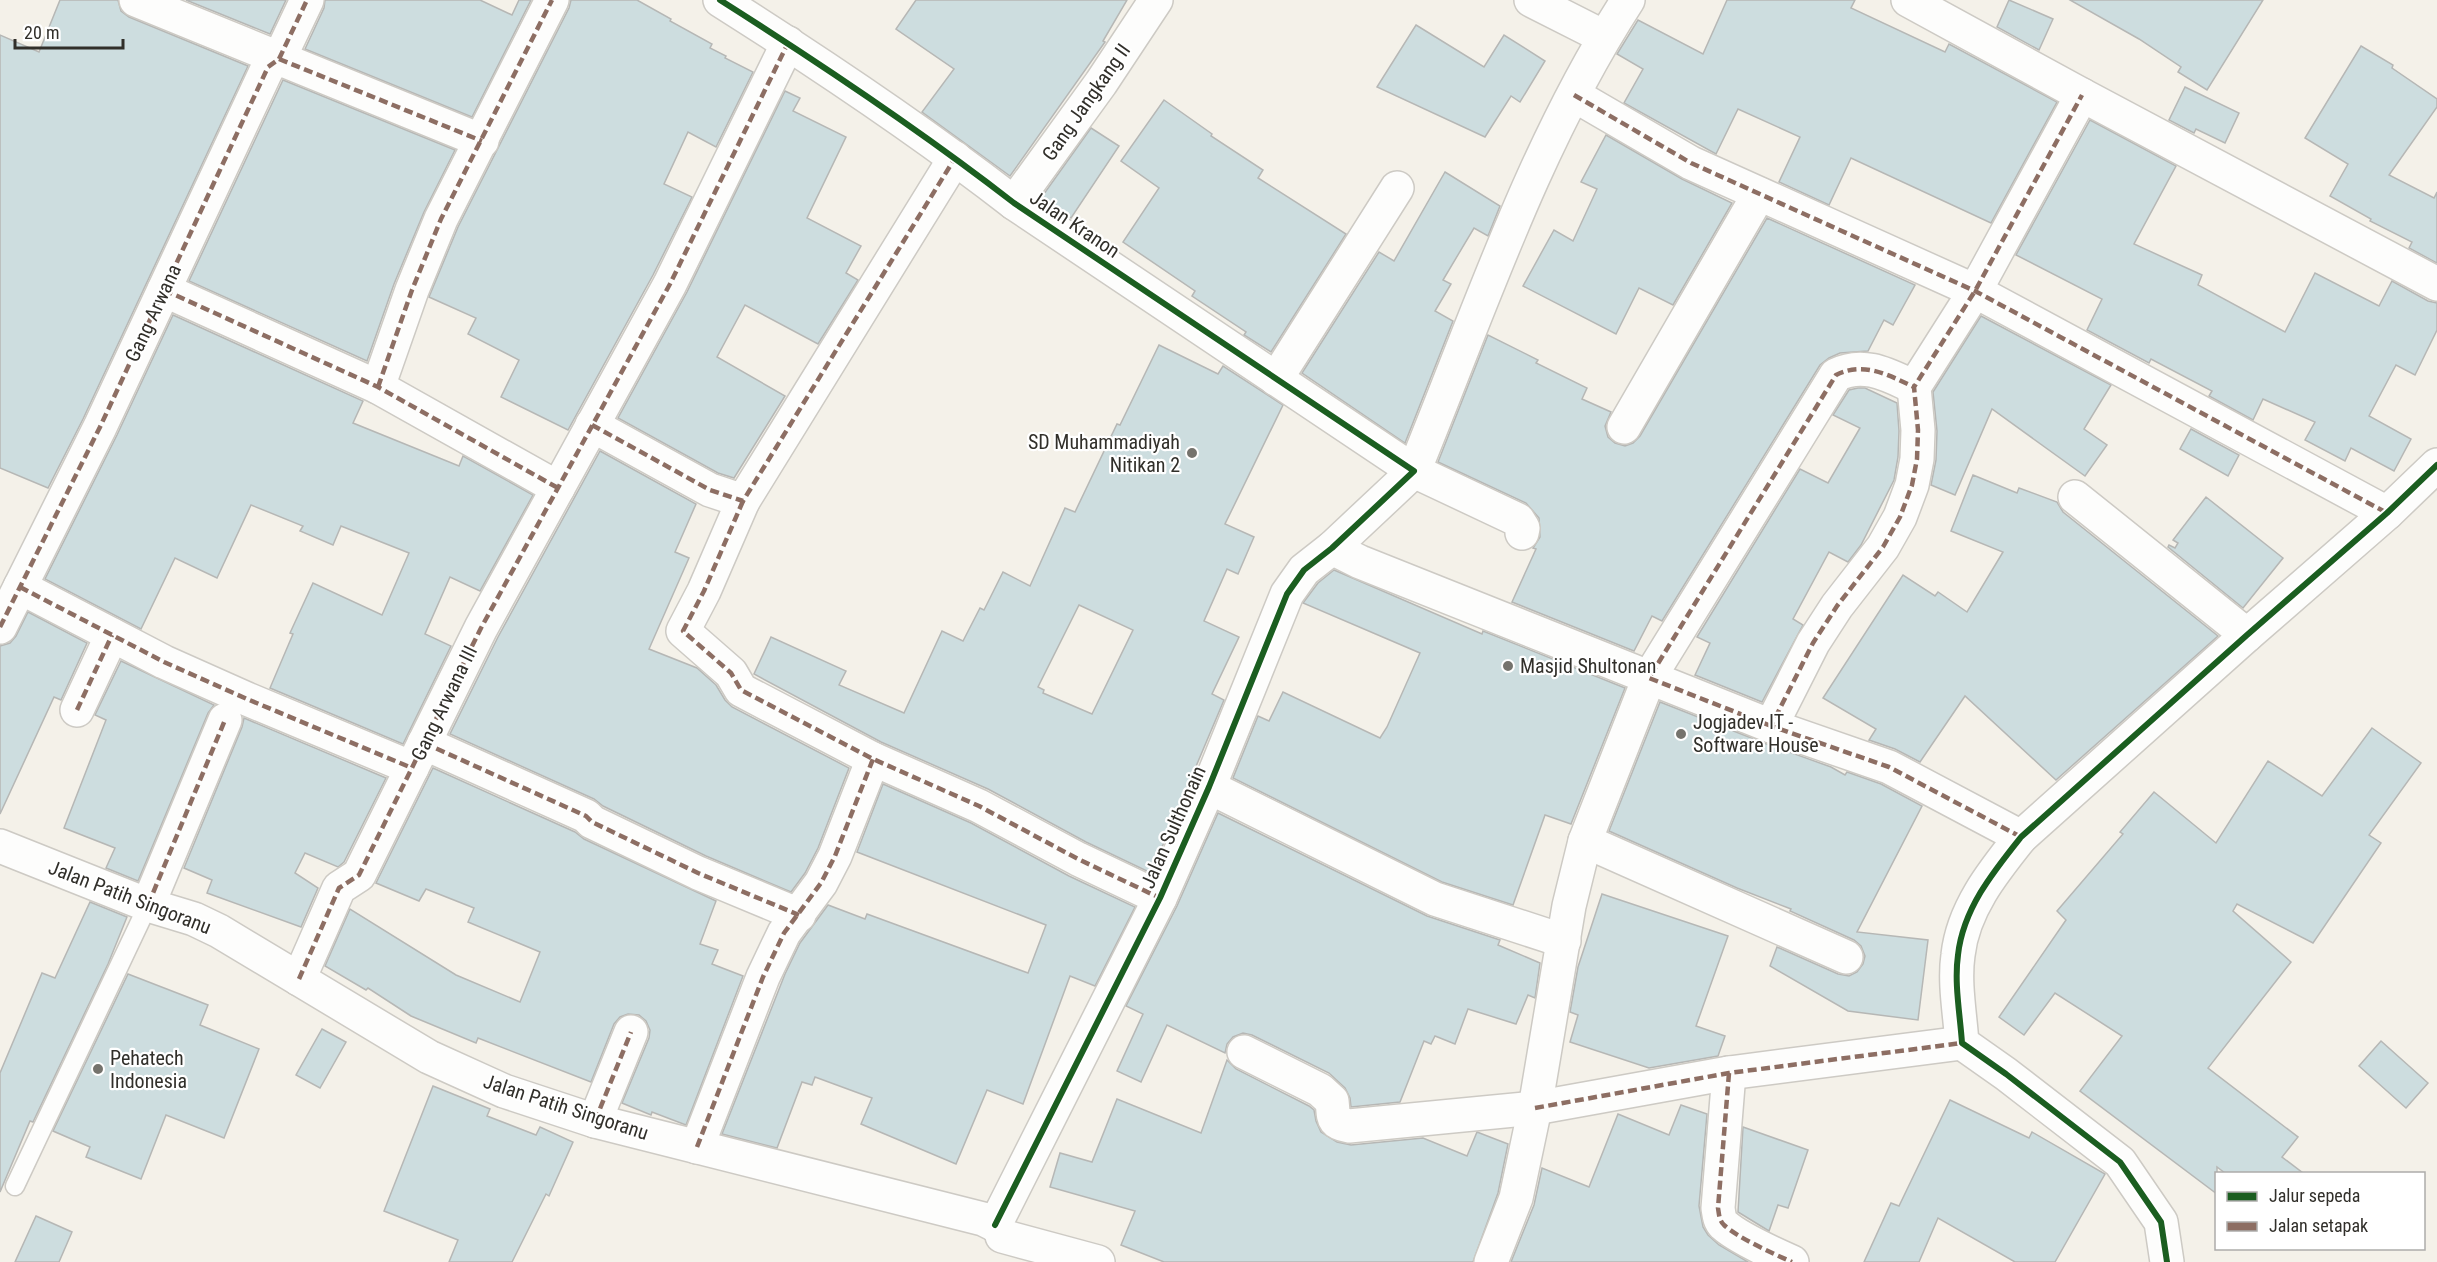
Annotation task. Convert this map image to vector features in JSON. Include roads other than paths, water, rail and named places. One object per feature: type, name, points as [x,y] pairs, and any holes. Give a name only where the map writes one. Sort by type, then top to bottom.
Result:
[{"type":"street","points":[[136,0],[482,141]]},
{"type":"street","name":"Gang Arwana","points":[[0,627],[100,427],[268,67],[279,59],[307,0]]},
{"type":"street","points":[[378,387],[412,290],[441,219],[552,0]]},
{"type":"street","name":"Jalan Kranon","points":[[720,0],[788,43],[955,158],[1014,203],[1414,471],[1518,520],[1523,528],[1521,533]]},
{"type":"street","name":"Gang Jangkang II","points":[[1014,203],[1101,83],[1156,0]]},
{"type":"street","points":[[1531,0],[1604,37]]},
{"type":"street","points":[[1414,471],[1523,200],[1604,37],[1628,0]]},
{"type":"street","points":[[1908,0],[2437,284]]},
{"type":"street","name":"Gang Arwana III","points":[[299,979],[339,888],[359,875],[481,628],[670,284],[788,43]]},
{"type":"street","points":[[1574,95],[1683,159],[1975,291],[2387,513]]},
{"type":"street","points":[[1771,726],[1813,643],[1837,606],[1883,547],[1900,517],[1912,485],[1917,459],[1918,430],[1914,387],[1975,291],[2082,95]]},
{"type":"street","points":[[955,158],[743,501],[704,591],[682,631],[731,673],[741,690],[873,759],[979,806],[1078,859],[1160,898]]},
{"type":"street","points":[[1276,379],[1397,188]]},
{"type":"street","points":[[1624,427],[1759,194]]},
{"type":"street","points":[[164,290],[378,387],[558,488]]},
{"type":"street","points":[[1491,1262],[1516,1198],[1535,1108],[1569,906],[1585,841],[1649,678],[1836,375],[1859,368],[1872,370],[1914,387]]},
{"type":"street","points":[[592,425],[710,490],[743,501]]},
{"type":"street","points":[[1962,1043],[1957,975],[1958,955],[1963,930],[1992,872],[2021,837],[2387,513],[2437,465]]},
{"type":"street","name":"Jalan Sulthonain","points":[[999,1241],[1160,898],[1209,787],[1287,594],[1304,570],[1332,548],[1414,471]]},
{"type":"street","points":[[2075,497],[2247,635]]},
{"type":"street","points":[[1332,548],[1360,562],[1771,726],[1889,767],[2021,837]]},
{"type":"street","points":[[20,587],[164,662],[236,710],[418,756],[586,816],[592,822],[698,873],[799,915]]},
{"type":"street","points":[[77,710],[112,635]]},
{"type":"street","points":[[148,905],[236,710]]},
{"type":"street","points":[[697,1147],[763,977],[784,933],[821,883],[835,856],[873,759]]},
{"type":"street","points":[[1209,787],[1435,899],[1564,941]]},
{"type":"street","points":[[1585,841],[1846,957]]},
{"type":"street","name":"Jalan Patih Singoranu","points":[[0,846],[148,905],[194,919],[246,945],[429,1057],[504,1091],[595,1121],[983,1219],[999,1241],[1098,1262]]},
{"type":"street","points":[[595,1121],[631,1032]]},
{"type":"street","points":[[1244,1052],[1320,1090],[1332,1101],[1334,1120],[1338,1124],[1349,1126],[1535,1108],[1729,1073],[1962,1043],[2120,1162],[2161,1222],[2167,1262]]},
{"type":"street","points":[[1729,1073],[1718,1208],[1720,1219],[1725,1226],[1736,1233],[1792,1262]]},
{"type":"lane","points":[[15,1186],[148,905]]},
{"type":"place","name":"SD Muhammadiyah Nitikan 2","points":[[1192,453]]},
{"type":"place","name":"Masjid Shultonan","points":[[1508,666]]},
{"type":"place","name":"Jogjadev IT - Software House","points":[[1681,734]]},
{"type":"place","name":"Pehatech Indonesia","points":[[98,1069]]}]
